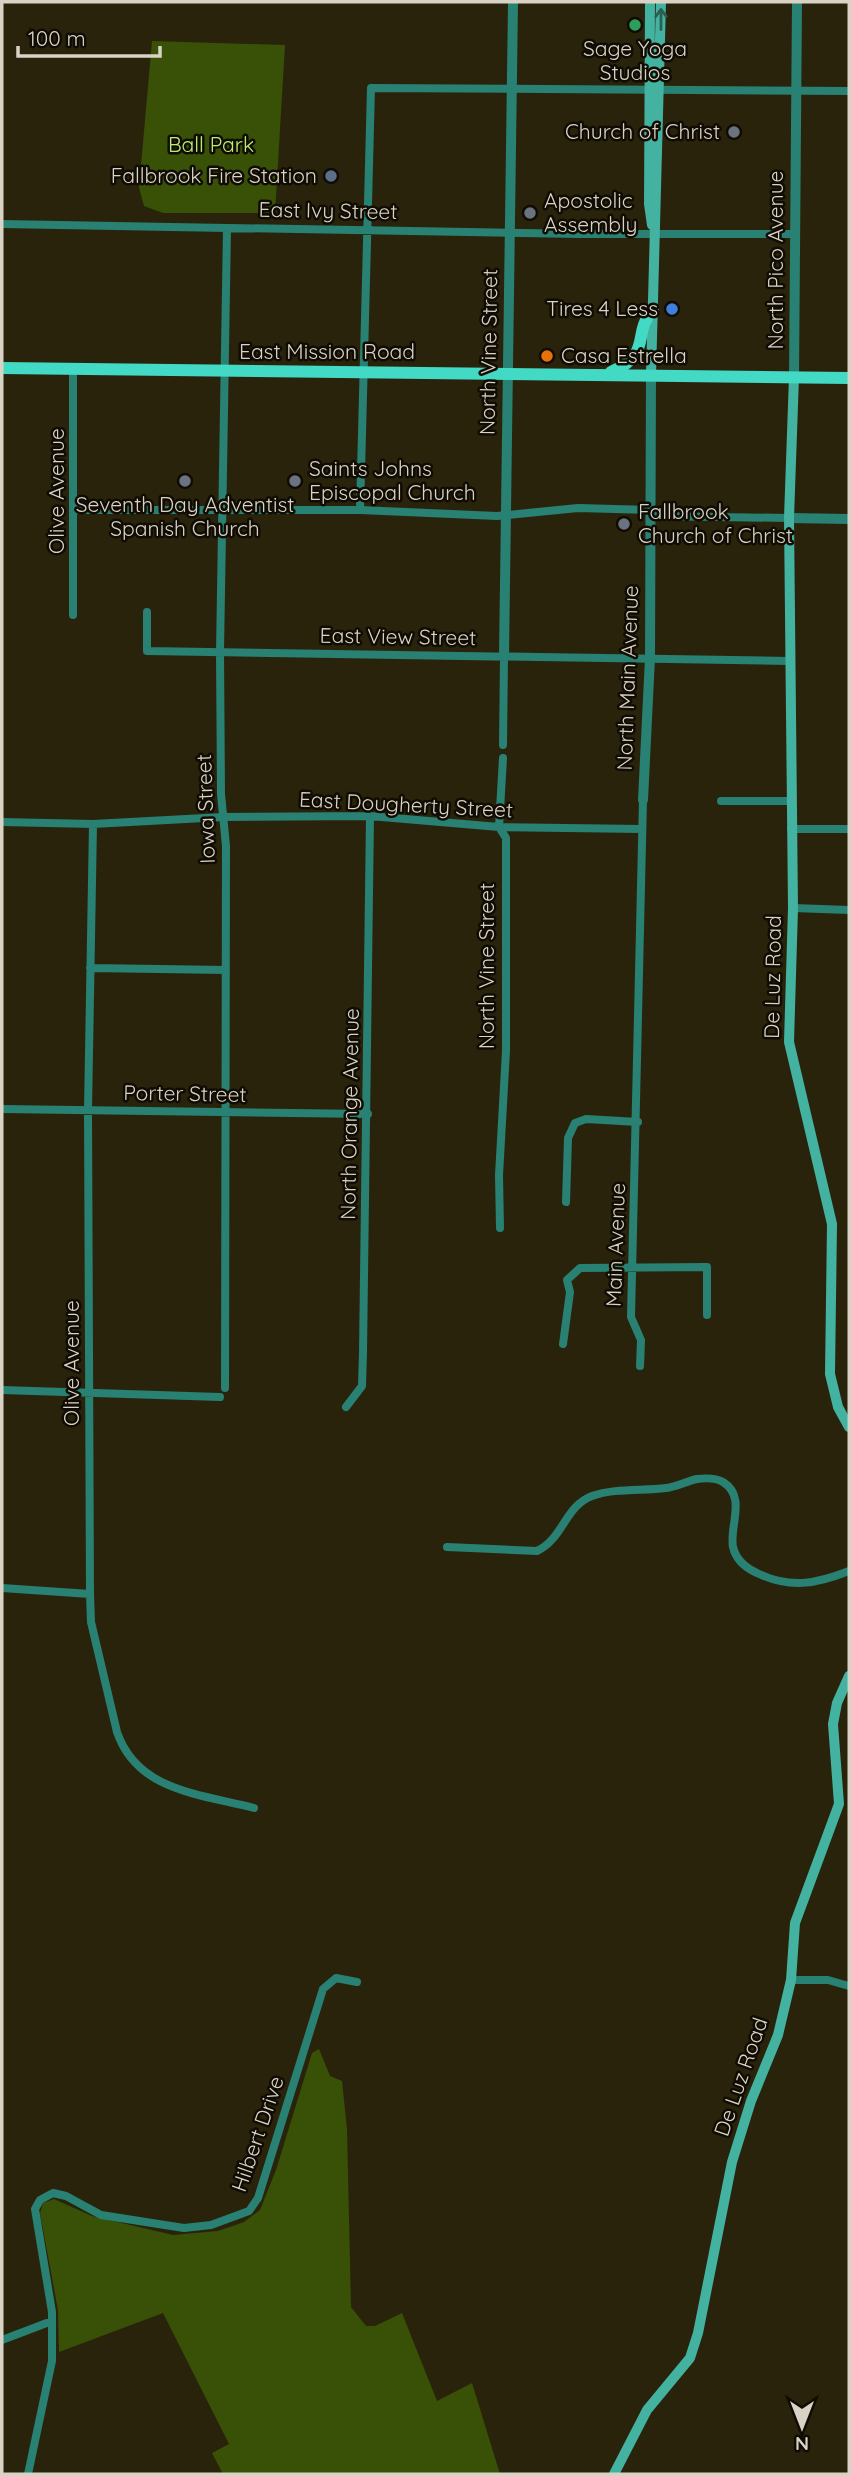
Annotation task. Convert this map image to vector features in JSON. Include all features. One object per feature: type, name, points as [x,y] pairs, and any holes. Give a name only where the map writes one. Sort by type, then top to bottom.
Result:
[{"type":"main road","name":"North Main Avenue","points":[[650,2],[649,204],[654,234]]},
{"type":"main road","name":"North Main Avenue","points":[[651,375],[654,234],[658,208],[661,2]]},
{"type":"main road","points":[[605,375],[633,359],[643,342],[646,318],[653,310]]},
{"type":"main road","name":"East Mission Road","points":[[2,368],[849,378]]},
{"type":"main road","name":"North Pico Avenue","points":[[789,518],[794,377]]},
{"type":"main road","name":"De Luz Road","points":[[789,518],[793,908],[789,1042],[832,1224],[830,1374],[838,1407],[849,1427]]},
{"type":"main road","name":"De Luz Road","points":[[614,2474],[647,2410],[690,2358],[698,2333],[732,2162],[751,2101],[778,2035],[791,1980],[795,1923],[839,1804],[833,1724],[837,1703],[849,1676]]},
{"type":"street","name":"North Vine Street","points":[[503,746],[513,2]]},
{"type":"street","name":"North Pico Avenue","points":[[794,377],[797,2]]},
{"type":"street","points":[[360,510],[371,88],[849,91]]},
{"type":"street","name":"East Ivy Street","points":[[2,224],[794,234]]},
{"type":"street","name":"Iowa Street","points":[[90,1392],[222,1392],[227,1112],[220,652],[227,228]]},
{"type":"street","name":"Olive Avenue","points":[[73,368],[73,615]]},
{"type":"street","name":"North Main Avenue","points":[[638,1122],[642,829],[650,658],[651,375]]},
{"type":"street","points":[[75,510],[360,510],[497,516],[506,513],[578,508],[849,519]]},
{"type":"street","name":"East View Street","points":[[147,612],[146,651],[789,661]]},
{"type":"street","name":"North Vine Street","points":[[500,1228],[499,1175],[506,1051],[506,838],[499,827],[503,758]]},
{"type":"street","points":[[721,801],[791,801]]},
{"type":"street","name":"East Dougherty Street","points":[[2,822],[93,824],[223,817],[370,816],[499,827],[642,829]]},
{"type":"street","name":"North Orange Avenue","points":[[346,1407],[362,1386],[368,1114],[370,816]]},
{"type":"street","name":"Olive Avenue","points":[[93,824],[88,1110],[91,1622],[121,1746],[136,1767],[161,1783],[254,1808]]},
{"type":"street","points":[[791,829],[849,829]]},
{"type":"street","points":[[793,908],[849,910]]},
{"type":"street","points":[[90,968],[226,970]]},
{"type":"street","name":"Porter Street","points":[[2,1109],[368,1114]]},
{"type":"street","points":[[566,1202],[567,1148],[575,1124],[586,1119],[638,1122]]},
{"type":"street","name":"Main Avenue","points":[[638,1122],[631,1317],[641,1340],[640,1366]]},
{"type":"street","points":[[564,1344],[570,1292],[567,1280],[580,1268],[707,1267],[707,1315]]},
{"type":"street","points":[[2,1391],[90,1392]]},
{"type":"street","points":[[447,1547],[537,1551],[547,1546],[578,1503],[594,1495],[671,1488],[709,1478],[723,1481],[733,1492],[736,1505],[733,1545],[738,1559],[749,1570],[779,1583],[797,1585],[849,1571]]},
{"type":"street","points":[[2,1588],[90,1594]]},
{"type":"street","name":"Hilbert Drive","points":[[27,2474],[52,2361],[52,2321],[35,2209],[40,2200],[53,2193],[66,2196],[101,2215],[184,2228],[211,2225],[249,2211],[258,2197],[323,1989],[336,1979],[358,1982]]},
{"type":"street","points":[[791,1980],[828,1980],[849,1986]]},
{"type":"street","points":[[2,2340],[52,2321]]},
{"type":"green space","name":"Ball Park","points":[[152,41],[285,45],[275,213],[163,213],[144,206],[139,188]]},
{"type":"green space","points":[[319,2049],[330,2076],[342,2081],[347,2129],[351,2307],[366,2326],[375,2326],[402,2313],[437,2401],[472,2383],[500,2474],[223,2474],[212,2453],[229,2444],[163,2313],[59,2352],[58,2310],[40,2213],[43,2203],[54,2199],[92,2216],[173,2235],[218,2231],[244,2222],[260,2210],[276,2170],[312,2053]]},
{"type":"place","name":"Sage Yoga Studios","points":[[635,25]]},
{"type":"place","name":"Church of Christ","points":[[734,132]]},
{"type":"place","name":"Fallbrook Fire Station","points":[[331,176]]},
{"type":"place","name":"Apostolic Assembly","points":[[530,213]]},
{"type":"place","name":"Tires 4 Less","points":[[672,309]]},
{"type":"place","name":"Casa Estrella","points":[[547,356]]},
{"type":"place","name":"Seventh Day Adventist Spanish Church","points":[[185,481]]},
{"type":"place","name":"Saints Johns Episcopal Church","points":[[295,481]]},
{"type":"place","name":"Fallbrook Church of Christ","points":[[624,524]]}]
